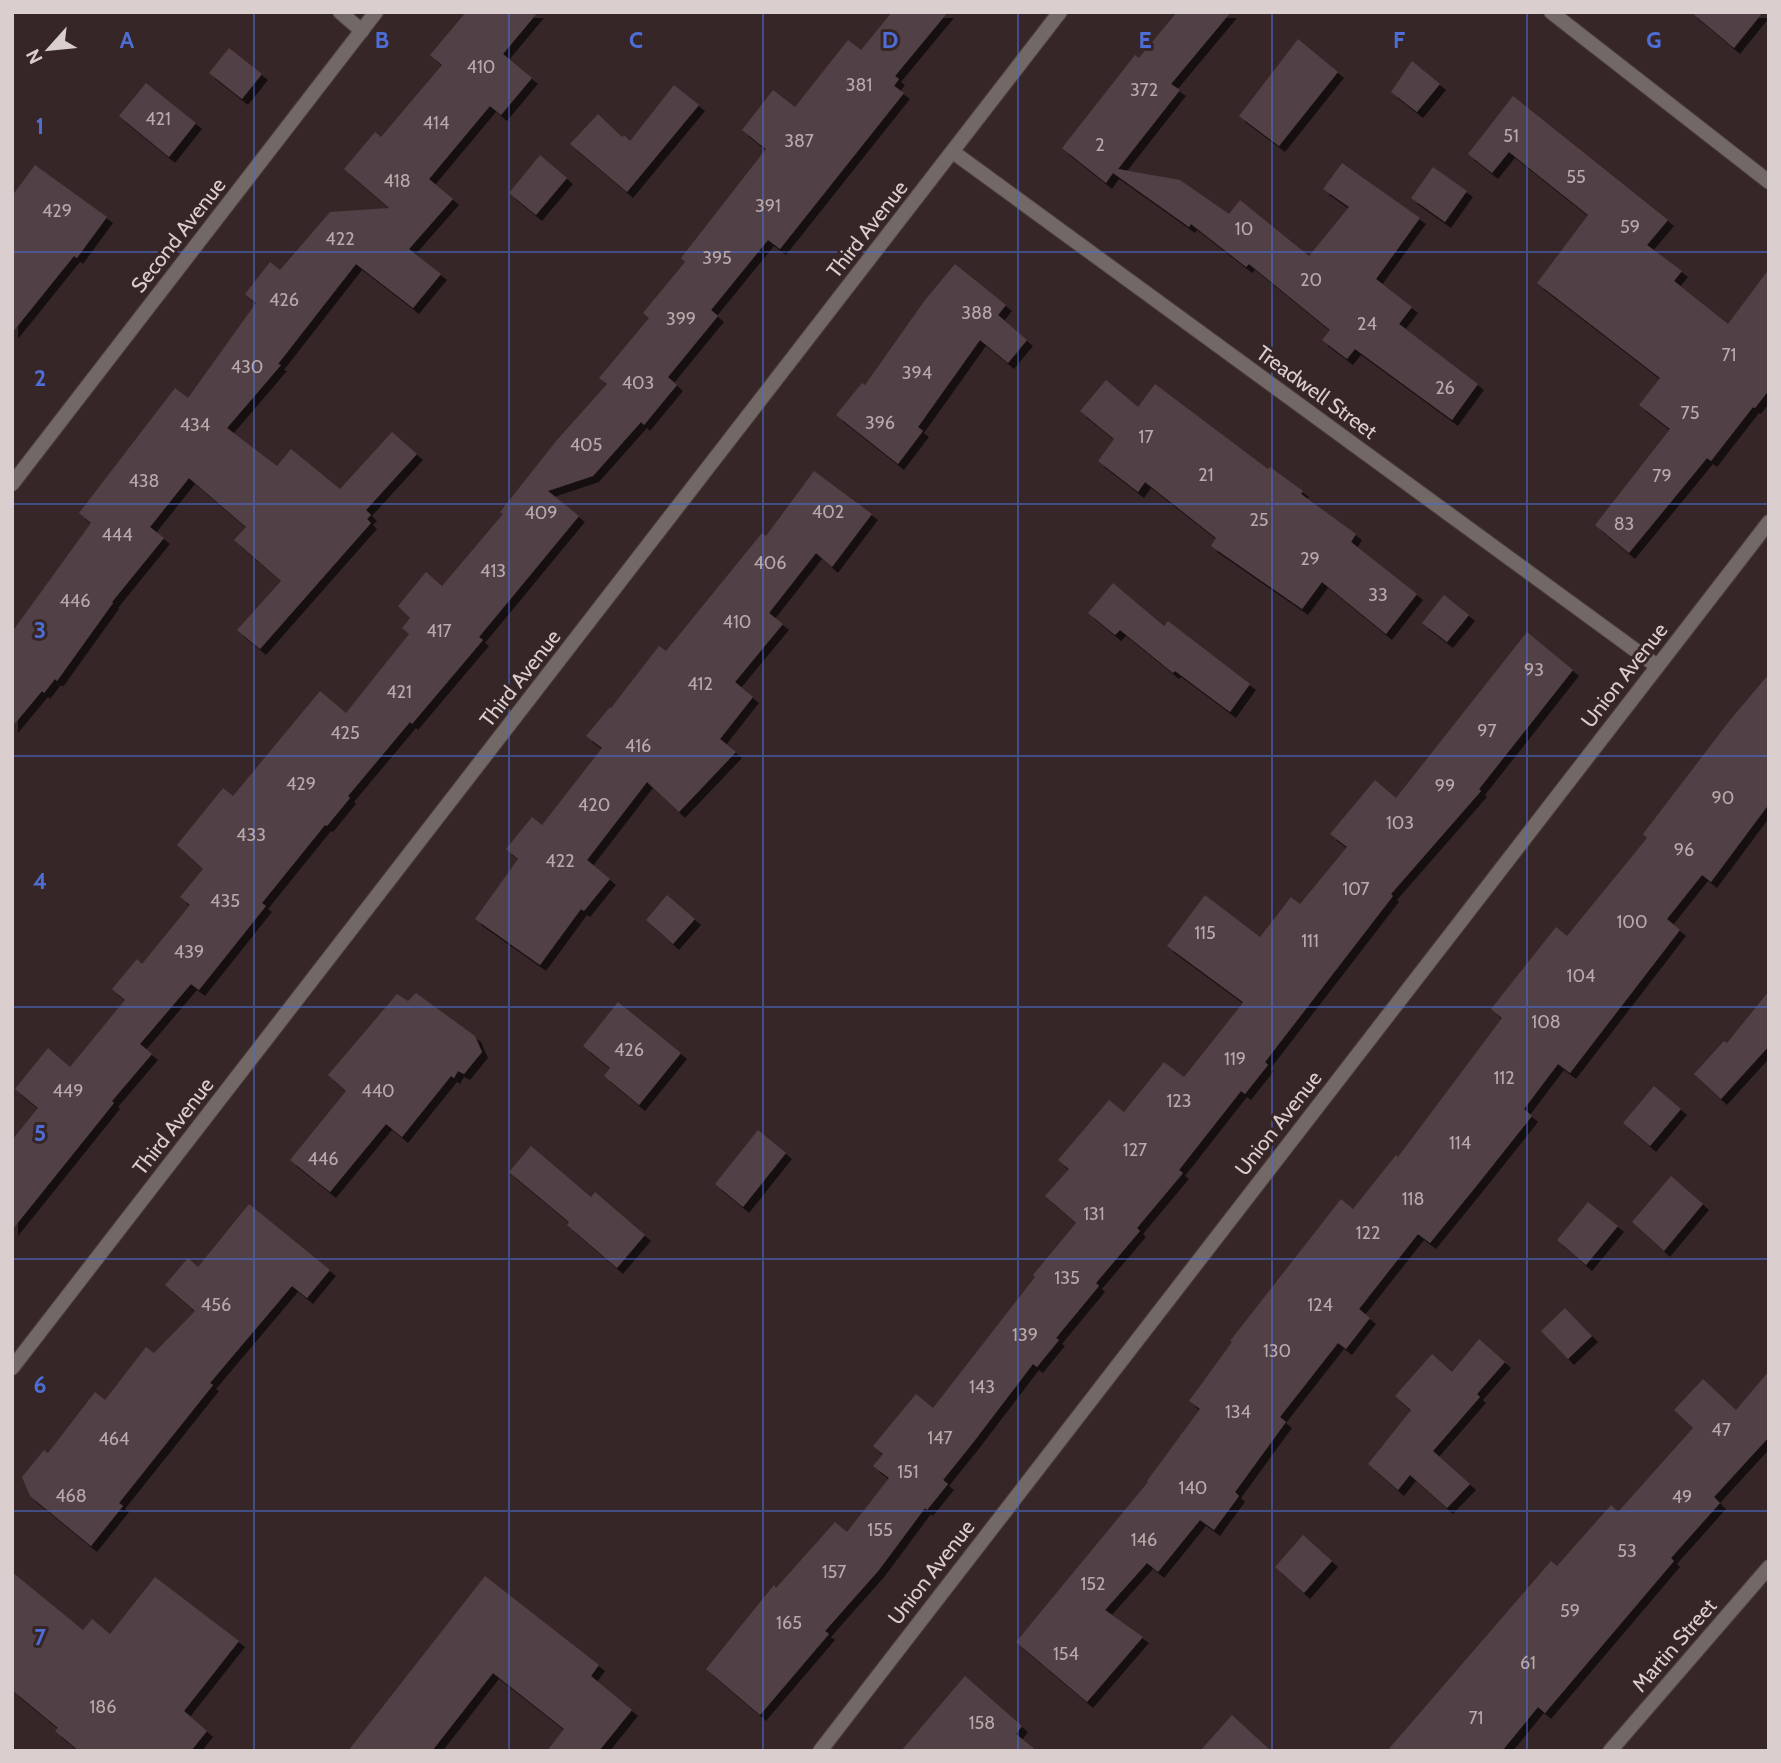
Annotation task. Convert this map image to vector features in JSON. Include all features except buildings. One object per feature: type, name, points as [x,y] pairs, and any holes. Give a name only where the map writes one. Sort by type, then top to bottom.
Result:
[{"type":"street","points":[[340,12],[362,31]]},
{"type":"street","name":"Second Avenue","points":[[12,484],[376,12]]},
{"type":"street","name":"Third Avenue","points":[[12,1368],[1060,12]]},
{"type":"street","points":[[1550,12],[1769,182]]},
{"type":"street","name":"Treadwell Street","points":[[953,152],[1657,666]]},
{"type":"street","name":"Union Avenue","points":[[820,1751],[1769,522]]},
{"type":"street","name":"Martin Street","points":[[1610,1751],[1769,1567]]}]
